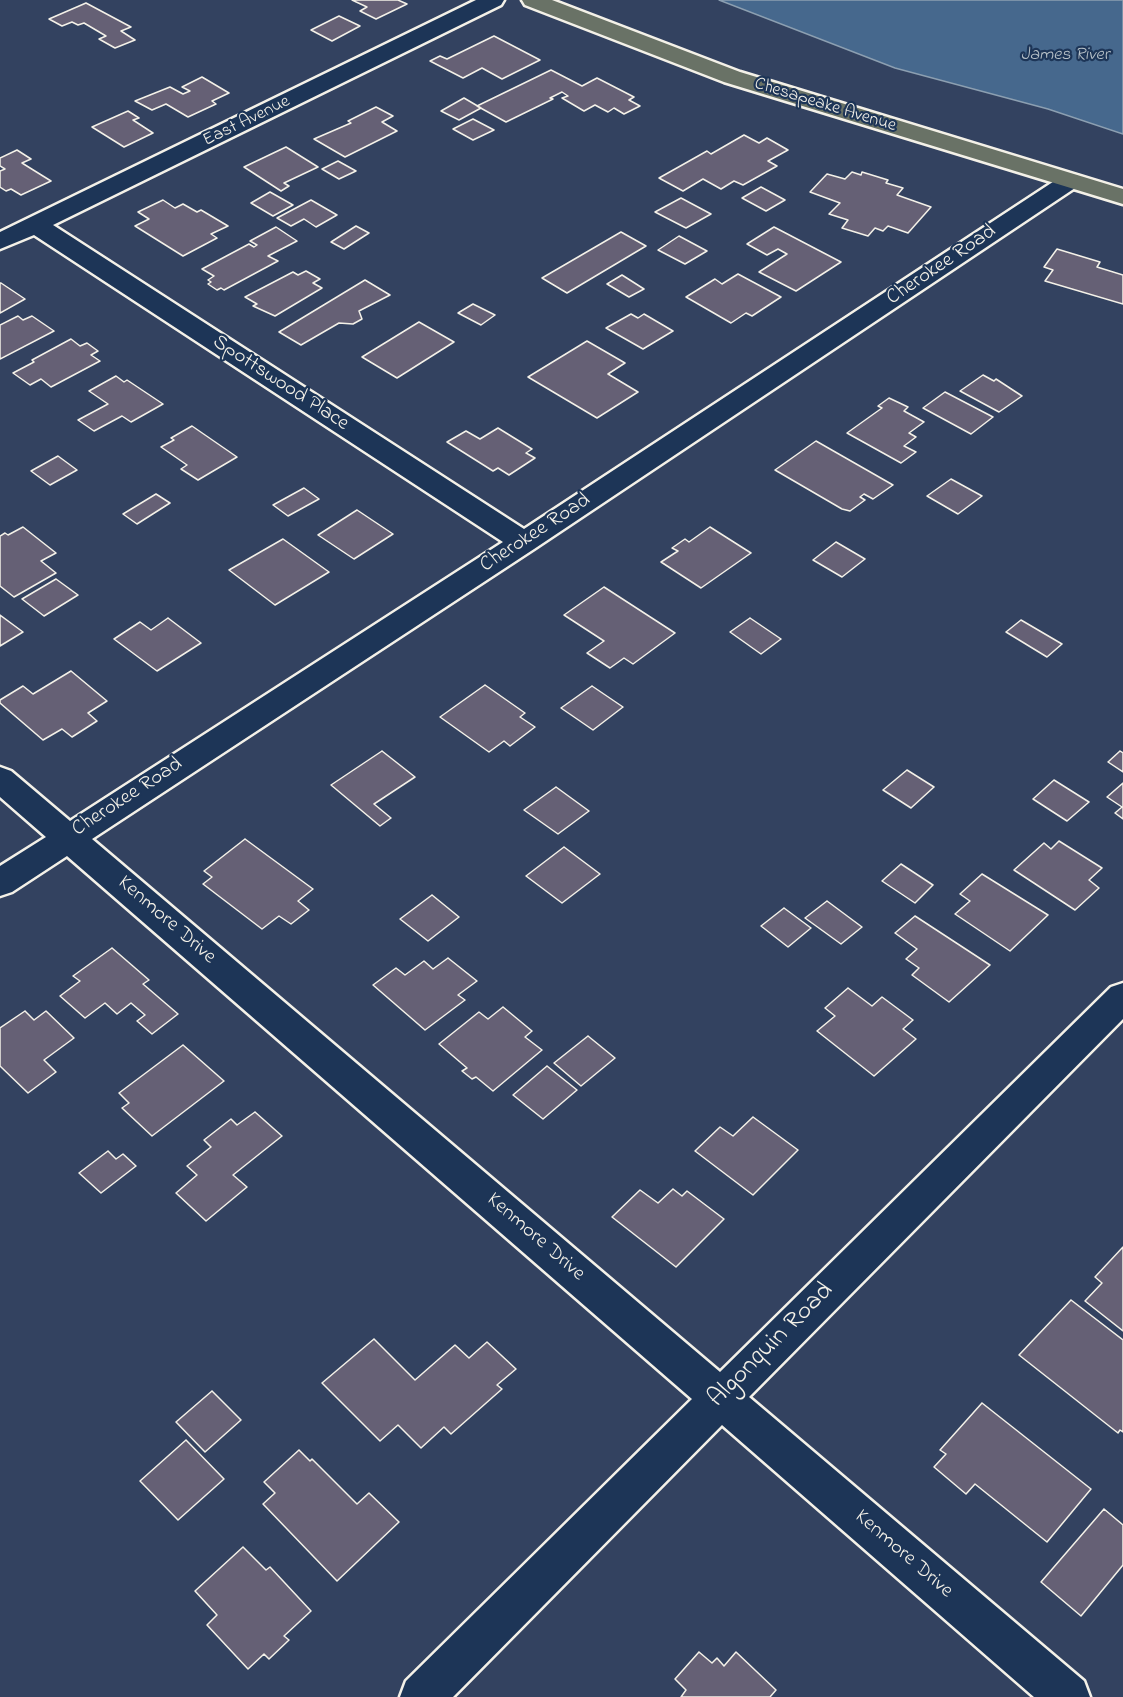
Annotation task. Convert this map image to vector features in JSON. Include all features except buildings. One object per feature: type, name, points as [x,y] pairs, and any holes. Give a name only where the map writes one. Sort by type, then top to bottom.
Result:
[{"type":"main road","name":"Chesapeake Avenue","points":[[533,0],[732,77],[1123,197]]},
{"type":"street","name":"East Avenue","points":[[0,242],[493,0]]},
{"type":"street","name":"Cherokee Road","points":[[0,883],[524,543],[1070,181]]},
{"type":"street","name":"Spottswood Place","points":[[36,225],[524,543]]},
{"type":"street","name":"Kenmore Drive","points":[[0,779],[1068,1697]]},
{"type":"street","name":"Algonquin Road","points":[[422,1697],[1123,997]]},
{"type":"water","name":"James River","points":[[719,0],[1123,0],[1123,134],[1048,109],[895,68]]}]
